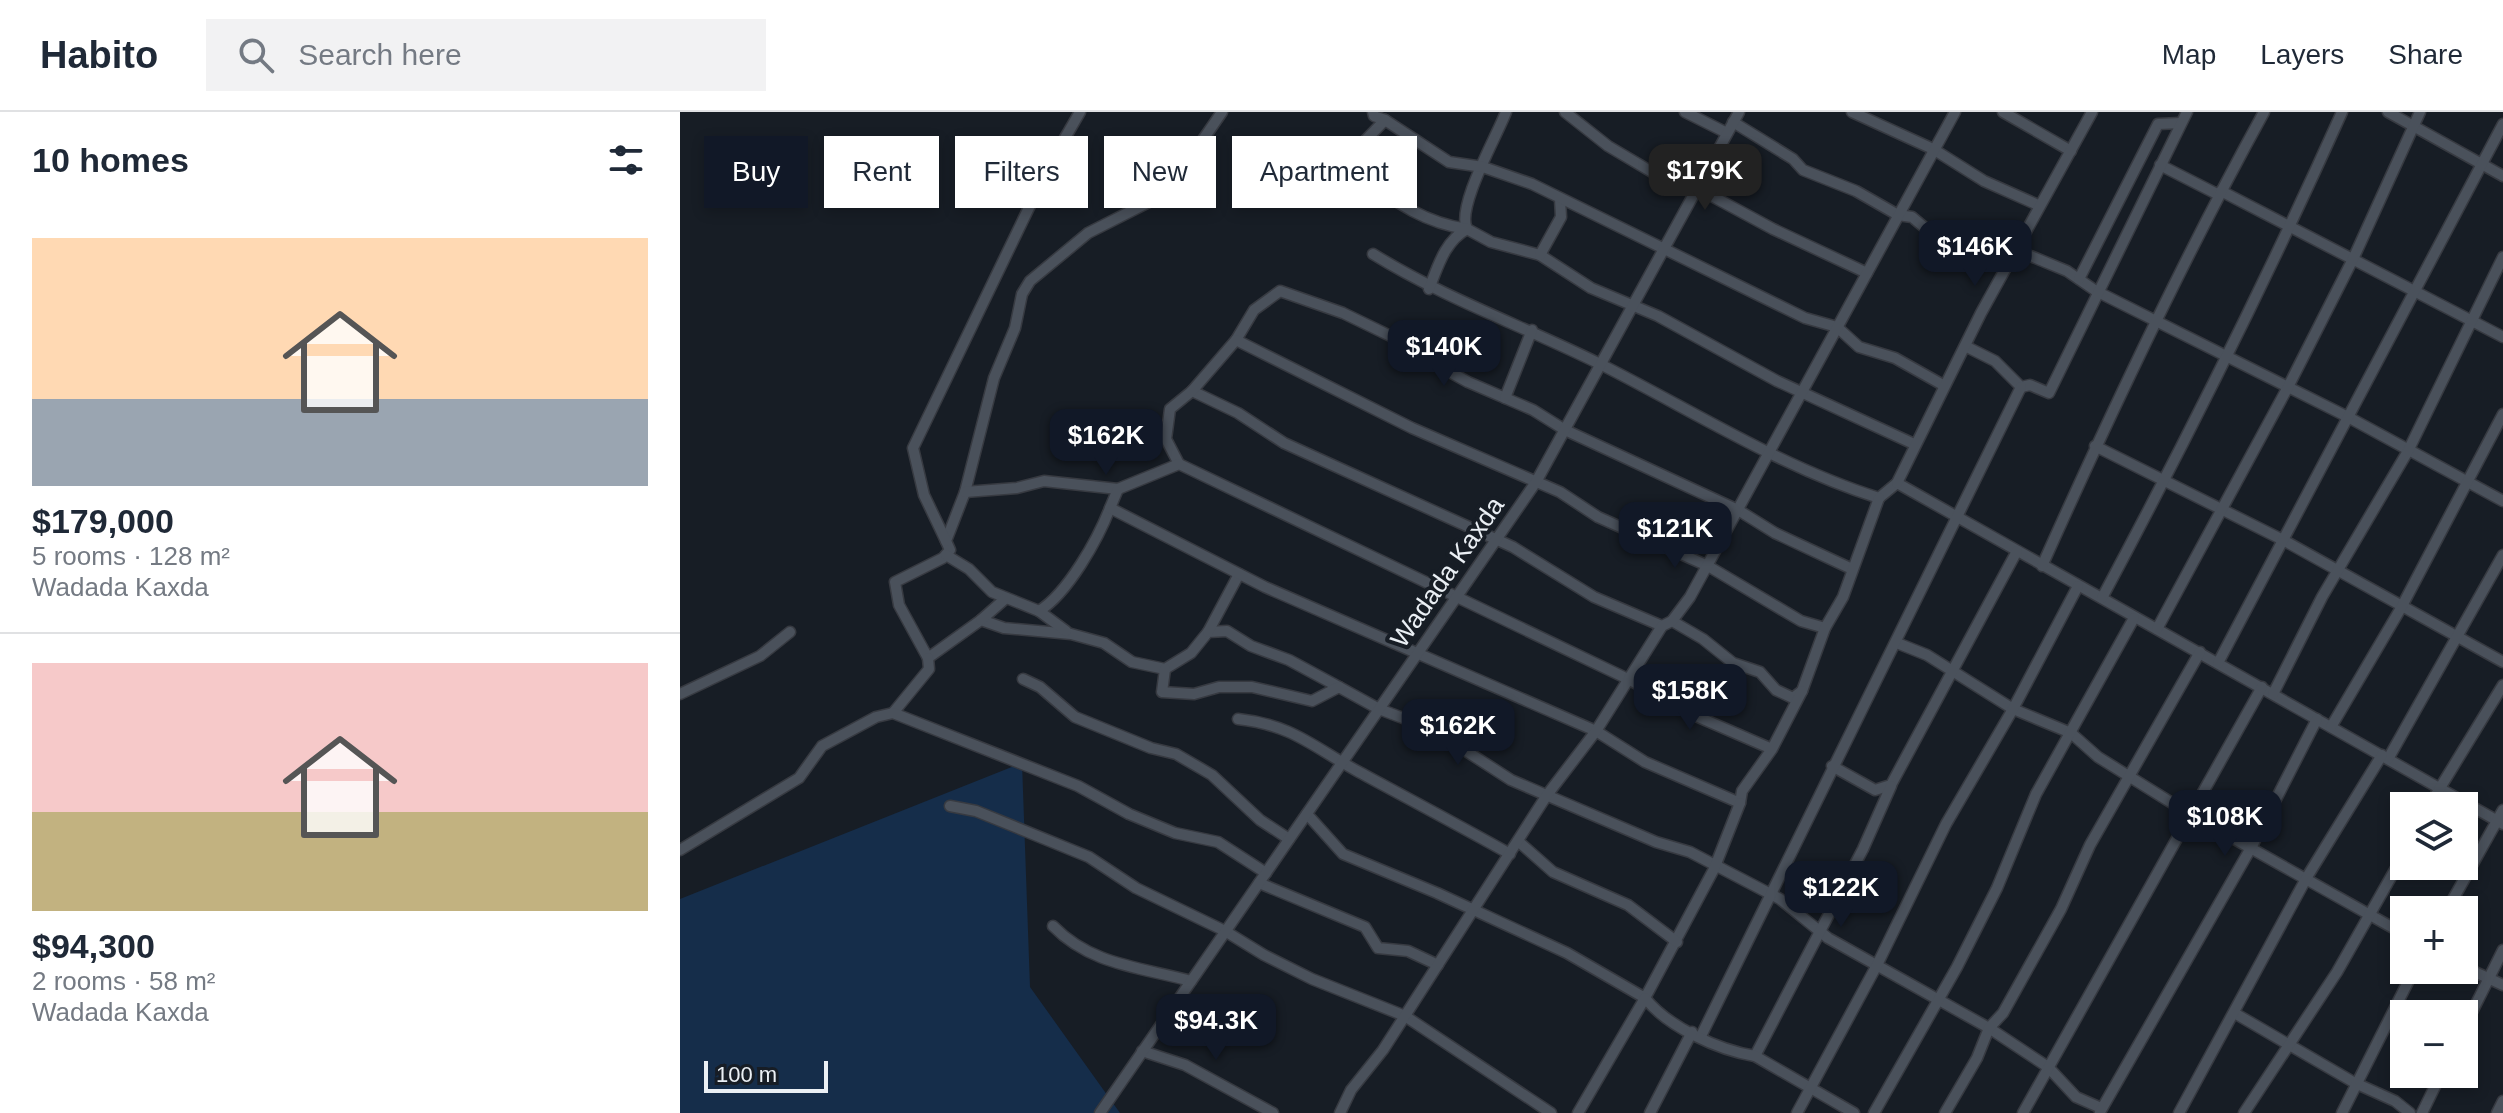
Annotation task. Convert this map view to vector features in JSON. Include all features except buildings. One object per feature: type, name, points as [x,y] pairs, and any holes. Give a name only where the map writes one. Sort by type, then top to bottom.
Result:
[{"type":"street","points":[[893,713],[929,669],[928,658],[899,605],[895,582],[950,550],[924,495],[913,448],[1051,162],[1080,112]]},
{"type":"street","points":[[946,541],[965,492],[994,378],[1015,328],[1022,294],[1030,281],[1088,233],[1153,200],[1173,183],[1222,112]]},
{"type":"street","points":[[1373,112],[1374,116],[1449,162],[1483,167],[1532,184],[1805,318],[1837,327],[1859,347],[1895,358],[1943,385]]},
{"type":"street","points":[[1467,229],[1463,215],[1483,167],[1485,154],[1493,145],[1506,112]]},
{"type":"street","points":[[1565,112],[1576,117],[1597,139],[1657,175],[1679,186],[1697,188],[1773,229],[1867,273]]},
{"type":"street","points":[[1685,112],[1727,133]]},
{"type":"street","points":[[1852,112],[1933,149],[1984,181],[2038,205]]},
{"type":"street","points":[[1340,1113],[1351,1090],[1405,1016],[1547,795],[1596,731],[1628,679],[1708,566],[1955,112]]},
{"type":"street","points":[[2003,112],[2071,151]]},
{"type":"street","points":[[1578,1113],[1677,942],[1716,864],[1742,791],[1772,749],[1802,691],[1825,628],[1843,597],[1879,498],[1897,483],[1943,385],[1967,347],[2038,205],[2092,112]]},
{"type":"street","points":[[2021,387],[2030,385],[2049,393],[2096,291],[2187,112]]},
{"type":"street","points":[[2042,566],[2095,446],[2220,193],[2264,112]]},
{"type":"street","points":[[2102,598],[2192,432],[2224,355],[2292,225],[2342,112]]},
{"type":"street","points":[[2388,112],[2503,176]]},
{"type":"street","points":[[2157,629],[2288,387],[2354,257],[2420,112]]},
{"type":"street","points":[[1736,117],[1793,159],[1803,170],[1856,191],[1898,215],[1912,217],[1924,227],[2006,268]]},
{"type":"street","name":"Wadada Kaxda","points":[[1100,1113],[1536,482],[1736,117]]},
{"type":"street","points":[[1385,120],[1357,149],[1336,160],[1385,192],[1400,207],[1437,224],[1467,229],[1491,242],[1540,255],[1591,288],[1658,316],[1802,392],[1914,444]]},
{"type":"street","points":[[2079,279],[2158,124],[2181,123]]},
{"type":"street","points":[[2218,663],[2503,124]]},
{"type":"street","points":[[2160,165],[2292,225],[2503,337]]},
{"type":"street","points":[[1540,255],[1561,217],[1560,199]]},
{"type":"street","points":[[1429,289],[1440,260],[1455,235],[1467,229]]},
{"type":"street","points":[[2016,250],[2079,279],[2096,291],[2348,417],[2503,501]]},
{"type":"street","points":[[1373,254],[1429,289],[1532,330],[1768,452],[1879,498]]},
{"type":"street","points":[[2273,694],[2322,597],[2408,451],[2503,257]]},
{"type":"street","points":[[1772,749],[1689,713],[1628,679],[1179,464],[1166,439],[1170,409],[1192,391],[1236,340],[1254,310],[1280,291],[1343,313],[1409,345],[1419,355],[1468,382],[1738,510],[1794,543],[1852,569]]},
{"type":"street","points":[[1505,398],[1532,330]]},
{"type":"street","points":[[1236,340],[1412,428],[1560,492],[1598,517],[1708,566],[1801,621],[1825,628]]},
{"type":"street","points":[[1967,347],[1995,361],[2021,387]]},
{"type":"street","points":[[1650,1113],[1740,962],[1832,766],[1897,643],[2021,387]]},
{"type":"street","points":[[1192,391],[1238,413],[1297,449],[1532,557],[1594,597],[1703,639],[1733,663],[1760,672],[1776,690],[1793,698],[1802,691]]},
{"type":"street","points":[[2331,727],[2401,608],[2503,414]]},
{"type":"street","points":[[2095,446],[2283,540],[2503,662]]},
{"type":"street","points":[[965,492],[1017,488],[1044,481],[1118,489],[1179,464]]},
{"type":"street","points":[[1897,483],[2500,822]]},
{"type":"street","points":[[1039,611],[1061,590],[1091,550],[1118,489]]},
{"type":"street","points":[[1110,508],[1239,574],[1596,731],[1645,762],[1740,803]]},
{"type":"street","points":[[1755,1056],[1820,932],[1891,785],[2017,551]]},
{"type":"street","points":[[946,555],[969,569],[981,583],[1006,598],[1039,611],[1071,634]]},
{"type":"street","points":[[2179,1113],[2236,1014],[2307,877],[2385,757],[2503,555]]},
{"type":"street","points":[[981,620],[1004,628],[1071,634],[1104,643],[1132,662],[1165,669],[1191,653],[1208,632],[1239,574]]},
{"type":"street","points":[[1797,1113],[1877,965],[1946,824],[2013,709],[2078,586]]},
{"type":"street","points":[[928,658],[1006,598]]},
{"type":"street","points":[[1874,1113],[1977,928],[2036,794],[2134,618]]},
{"type":"street","points":[[1208,632],[1227,631],[1251,646],[1289,660],[1379,709],[1432,729],[1511,780],[1716,864],[1770,894],[1820,932],[1989,1028],[2048,1067],[2076,1097],[2100,1111],[2252,846],[2317,719]]},
{"type":"street","points":[[680,694],[760,656],[790,632]]},
{"type":"street","points":[[1897,643],[1953,670],[2013,709],[2071,733],[2082,746],[2188,813],[2307,877],[2348,906],[2372,913],[2390,925]]},
{"type":"street","points":[[1945,1113],[1977,1058],[1989,1028],[2003,1013],[2200,652]]},
{"type":"street","points":[[1165,669],[1162,692],[1194,694],[1219,687],[1252,687],[1312,701],[1339,687]]},
{"type":"street","points":[[1023,679],[1040,687],[1075,717],[1151,748],[1176,754],[1212,775],[1260,820],[1289,839]]},
{"type":"street","points":[[2437,792],[2503,685]]},
{"type":"street","points":[[2023,1113],[2188,813],[2262,687]]},
{"type":"street","points":[[680,850],[799,778],[822,746],[876,717],[893,713],[1078,786],[1129,814],[1175,833],[1218,842],[1266,873]]},
{"type":"street","points":[[1238,719],[1266,722],[1297,733],[1342,763],[1510,854]]},
{"type":"street","points":[[1832,766],[1875,790],[1891,785]]},
{"type":"street","points":[[950,806],[976,811],[1089,857],[1136,888],[1225,931],[1312,979],[1405,1016],[1551,1113]]},
{"type":"street","points":[[2455,896],[2500,822],[2503,810]]},
{"type":"street","points":[[1307,814],[1343,854],[1567,953],[1645,998],[1658,1015],[1736,1053],[1755,1056],[1854,1113]]},
{"type":"street","points":[[1518,841],[1553,872],[1628,905],[1677,942]]},
{"type":"street","points":[[2244,1113],[2390,880]]},
{"type":"street","points":[[1259,883],[1365,927],[1378,948],[1408,951],[1438,965]]},
{"type":"street","points":[[1053,926],[1070,943],[1096,958],[1191,981]]},
{"type":"street","points":[[2478,1000],[2503,950]]},
{"type":"street","points":[[2478,973],[2503,985]]},
{"type":"street","points":[[2342,1113],[2407,984]]},
{"type":"street","points":[[2236,1014],[2355,1083],[2395,1101],[2410,1113]]},
{"type":"street","points":[[1142,1051],[1185,1065],[1273,1113]]},
{"type":"street","points":[[2422,1113],[2434,1088]]},
{"type":"street","points":[[2497,1113],[2503,1101]]},
{"type":"shaded area","points":[[1022,763],[1030,987],[1120,1113],[680,1113],[680,899]]}]
